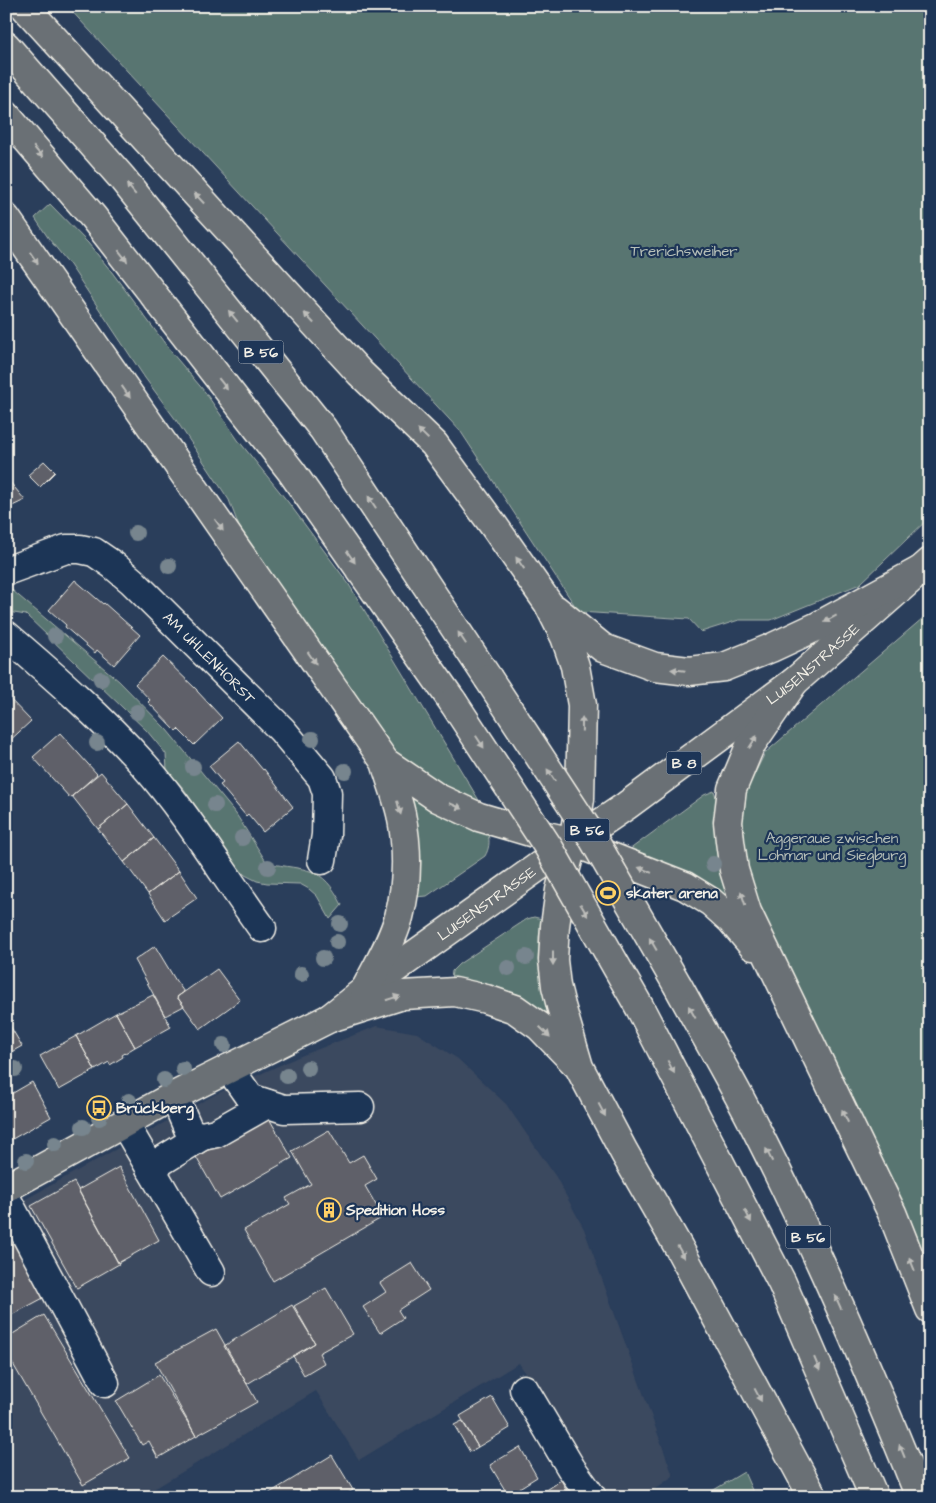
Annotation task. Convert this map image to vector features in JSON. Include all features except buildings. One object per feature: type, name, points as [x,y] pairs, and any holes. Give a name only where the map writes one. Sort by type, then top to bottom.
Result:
[{"type":"main road","points":[[24,6],[360,373],[434,444],[548,603],[565,637],[575,666],[582,705],[580,799],[573,842],[560,890],[553,960],[556,986],[579,1067],[813,1497]]},
{"type":"main road","name":"B 56","points":[[6,46],[122,178],[323,429],[591,835],[678,986],[756,1128],[818,1258],[881,1400],[920,1497]]},
{"type":"main road","name":"B 56","points":[[6,115],[93,217],[291,471],[453,702],[549,848],[640,1008],[782,1283],[874,1497]]},
{"type":"main road","points":[[6,218],[385,762],[401,812],[406,846],[406,886],[399,918],[383,956],[365,990]]},
{"type":"main road","points":[[548,603],[603,648],[655,667],[689,671],[724,666],[771,648],[816,627],[924,566]]},
{"type":"main road","name":"LUISENSTRASSE","points":[[6,1188],[174,1096],[330,1018],[365,990],[626,806],[794,682],[924,566]]},
{"type":"main road","points":[[794,682],[750,746],[732,789],[728,822],[734,870],[748,912],[892,1213],[930,1309]]},
{"type":"main road","points":[[385,762],[438,798],[480,817],[573,842],[685,886],[710,902],[731,920],[777,974]]},
{"type":"main road","points":[[330,1018],[403,994],[455,992],[486,999],[515,1009],[539,1026],[579,1067]]},
{"type":"street","name":"AM UHLENHORST","points":[[6,571],[66,549],[80,549],[94,552],[132,581],[282,730],[322,778],[328,793],[326,835],[322,860]]},
{"type":"street","points":[[6,634],[109,728],[144,766],[173,800],[262,928]]},
{"type":"street","points":[[229,1068],[250,1098],[267,1104],[284,1109],[360,1107]]},
{"type":"street","points":[[174,1096],[190,1133],[202,1136],[216,1134],[267,1104]]},
{"type":"street","points":[[124,1123],[211,1272]]},
{"type":"street","points":[[150,1168],[202,1136]]},
{"type":"street","points":[[6,1198],[105,1383]]},
{"type":"street","points":[[524,1389],[571,1468],[592,1497]]},
{"type":"shaded area","points":[[377,1026],[417,1033],[458,1059],[506,1104],[556,1177],[584,1229],[673,1476],[644,1497],[607,1497],[580,1462],[519,1363],[359,1460],[316,1391],[141,1497],[6,1497],[6,1210],[216,1094],[298,1057]]},
{"type":"green space","name":"Trerichsweiher","points":[[67,6],[930,6],[930,517],[860,584],[771,620],[739,620],[701,632],[689,619],[579,612],[461,432]]},
{"type":"green space","points":[[50,204],[88,243],[111,271],[172,353],[205,392],[238,440],[288,502],[348,583],[483,807],[456,796],[410,767],[385,740],[244,540],[229,500],[70,265],[35,218]]},
{"type":"green space","points":[[6,585],[119,681],[167,730],[236,814],[267,863],[303,869],[320,876],[327,882],[342,905],[330,919],[317,896],[300,884],[267,883],[257,881],[245,875],[231,860],[184,789],[167,770],[166,754],[147,731],[26,615],[8,612]]},
{"type":"green space","name":"Aggeraue zwischen Lohmar und Siegburg","points":[[930,612],[930,1308],[733,849],[741,801],[765,753]]},
{"type":"green space","points":[[401,785],[488,834],[489,845],[485,856],[427,896],[415,897]]},
{"type":"green space","points":[[714,791],[717,800],[717,828],[737,909],[629,850],[704,795]]},
{"type":"green space","points":[[534,917],[542,919],[539,937],[540,971],[554,1023],[533,1004],[507,991],[479,983],[451,980],[452,971],[459,964],[527,919]]},
{"type":"green space","points":[[744,1472],[755,1497],[702,1497]]},
{"type":"place","name":"skater arena","points":[[608,893]]},
{"type":"place","name":"Brückberg","points":[[99,1108]]},
{"type":"place","name":"Spedition Hoss","points":[[329,1210]]}]
